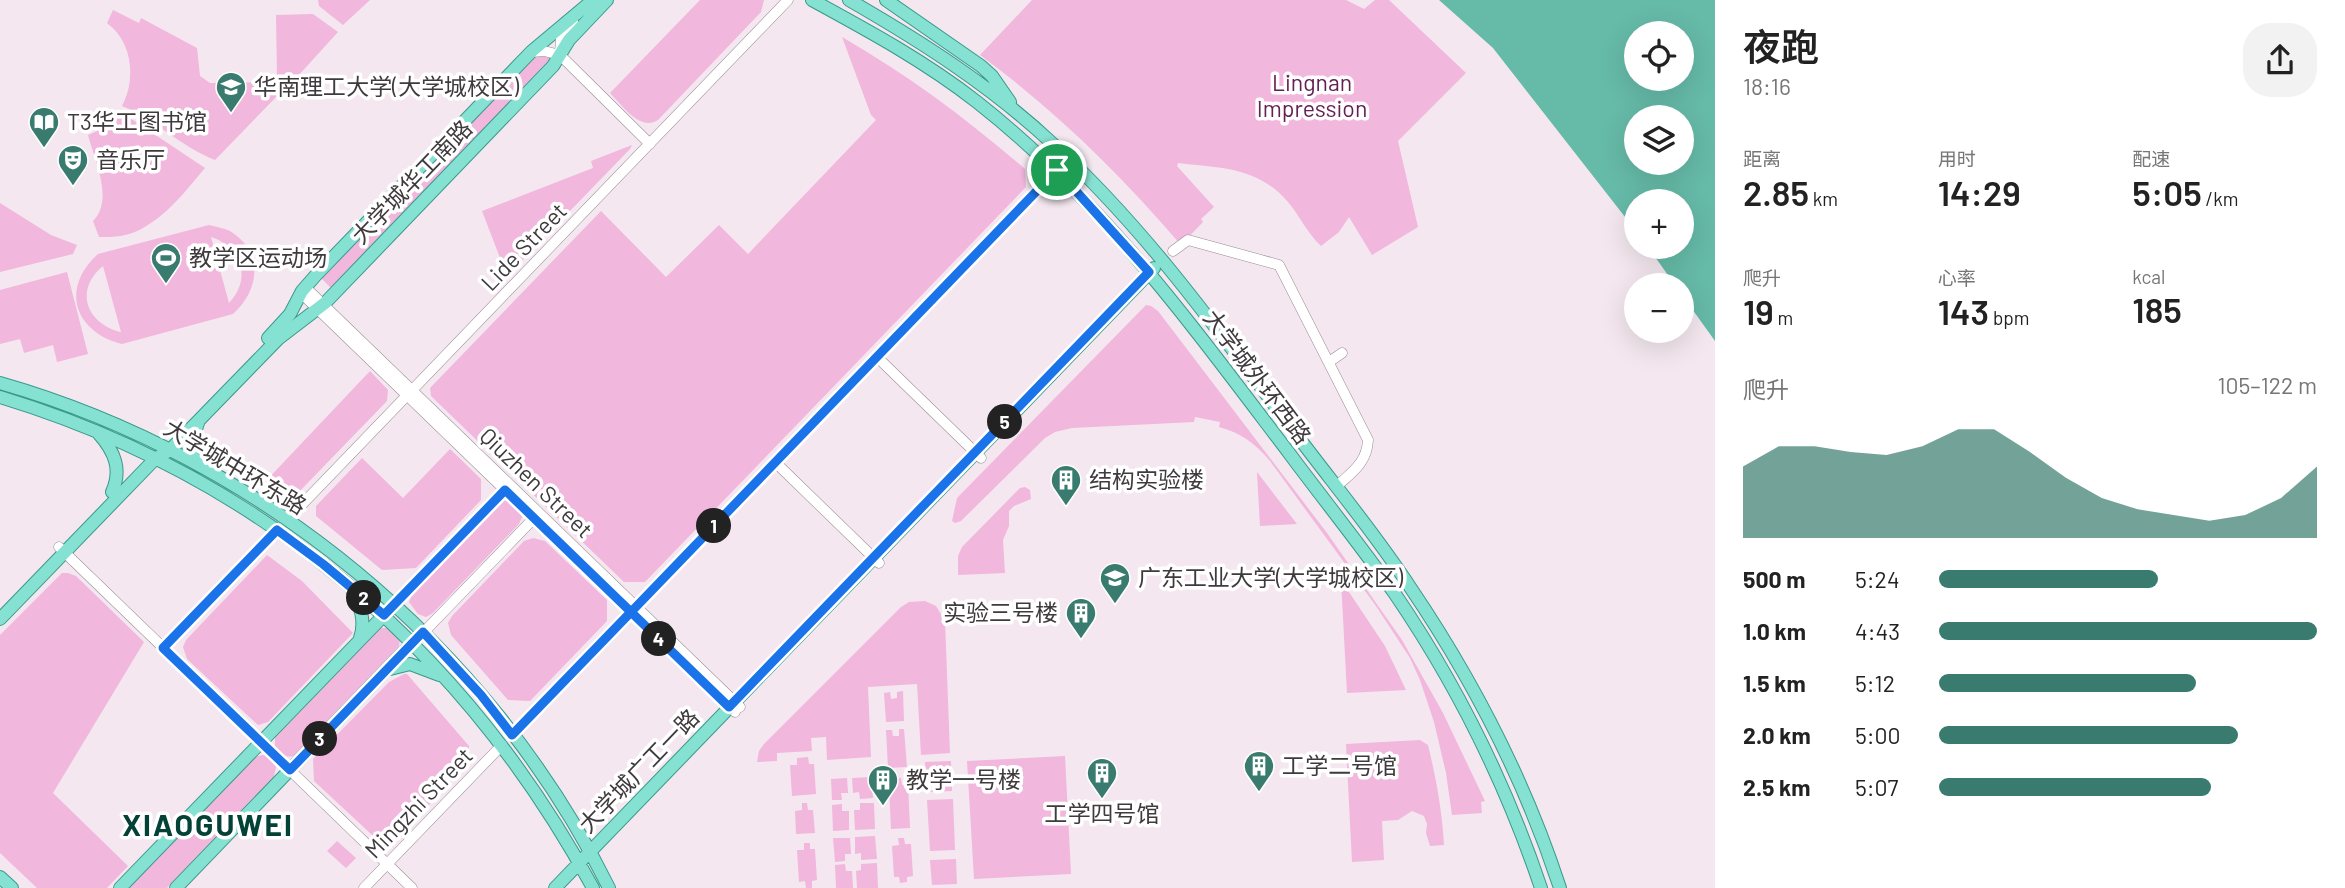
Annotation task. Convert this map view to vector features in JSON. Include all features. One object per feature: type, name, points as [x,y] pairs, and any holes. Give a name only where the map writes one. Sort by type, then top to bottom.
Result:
[{"type":"main road","name":"大学城华工南路","points":[[167,449],[286,319],[303,290],[531,52],[593,0]]},
{"type":"main road","name":"大学城华工南路","points":[[0,619],[112,492],[200,420],[278,339],[321,307],[550,69],[572,36],[607,0]]},
{"type":"main road","name":"大学城外环西路","points":[[812,0],[891,43],[938,73],[989,111],[1057,170],[1152,275],[1388,585],[1426,642],[1470,718],[1493,765],[1517,820],[1541,888]]},
{"type":"main road","name":"大学城外环西路","points":[[849,0],[948,60],[1015,111],[1074,164],[1163,263],[1407,581],[1471,685],[1517,777],[1560,888]]},
{"type":"main road","points":[[886,0],[986,71],[1015,111]]},
{"type":"main road","points":[[1122,240],[1133,242],[1137,235],[1135,229]]},
{"type":"main road","name":"大学城广工一路","points":[[555,888],[591,856],[1163,263]]},
{"type":"main road","name":"大学城中环东路","points":[[0,383],[84,411],[209,471],[286,520],[351,568],[423,632],[512,735],[545,781],[609,888]]},
{"type":"main road","name":"大学城中环东路","points":[[0,397],[96,432],[152,457],[219,493],[277,530],[350,586],[384,615],[447,678],[502,745],[552,818],[593,888]]},
{"type":"main road","points":[[200,420],[196,429],[197,450],[202,463],[209,471]]},
{"type":"main road","points":[[96,432],[116,460],[117,480],[112,492]]},
{"type":"main road","name":"大学城华工南路","points":[[0,609],[62,550],[152,457]]},
{"type":"main road","points":[[350,586],[362,615],[363,626],[358,642]]},
{"type":"main road","points":[[120,888],[394,605]]},
{"type":"main road","points":[[176,888],[423,632]]},
{"type":"main road","points":[[384,673],[410,664],[447,678]]},
{"type":"main road","name":"大学城广工一路","points":[[565,888],[581,866]]},
{"type":"main road","points":[[0,877],[12,888]]},
{"type":"street","name":"Lide Street","points":[[286,520],[788,0]]},
{"type":"street","points":[[560,55],[561,37],[583,10]]},
{"type":"street","points":[[531,52],[544,51],[560,55],[650,144]]},
{"type":"street","points":[[512,735],[1057,170]]},
{"type":"street","points":[[1163,263],[1188,240],[1279,265],[1368,440],[1362,464],[1336,487]]},
{"type":"street","name":"Qiuzhen Street","points":[[303,290],[735,707]]},
{"type":"street","points":[[1329,362],[1342,353]]},
{"type":"street","points":[[877,357],[978,455]]},
{"type":"street","points":[[775,462],[877,560]]},
{"type":"street","points":[[394,605],[508,487]]},
{"type":"street","points":[[423,632],[536,515]]},
{"type":"street","points":[[163,648],[277,530]]},
{"type":"street","points":[[62,550],[412,888]]},
{"type":"street","name":"Mingzhi Street","points":[[364,888],[502,745]]},
{"type":"green space","points":[[318,0],[370,0],[343,25],[319,6]]},
{"type":"green space","points":[[700,0],[764,0],[761,12],[658,120],[645,123],[638,120],[610,93]]},
{"type":"green space","name":"Lingnan Impression","points":[[1032,0],[1346,0],[1364,9],[1375,0],[1389,0],[1466,73],[1398,141],[1418,227],[1372,255],[1349,217],[1339,232],[1321,246],[1288,202],[1264,182],[1238,171],[1178,163],[1177,166],[1214,207],[1181,245],[1086,144],[1035,98],[980,55]]},
{"type":"green space","points":[[113,10],[139,23],[141,18],[197,48],[200,76],[210,83],[271,82],[279,94],[215,160],[202,154],[122,106],[129,85],[130,62],[122,40],[107,23]]},
{"type":"green space","points":[[313,14],[338,32],[287,88],[277,77],[276,15]]},
{"type":"green space","points":[[842,37],[914,82],[959,115],[1025,169],[1026,187],[645,582],[624,582],[431,396],[430,388],[601,211],[666,277],[719,225],[748,254],[876,120],[871,115]]},
{"type":"green space","points":[[538,54],[550,57],[550,60],[334,291],[319,276],[524,63]]},
{"type":"green space","points":[[118,113],[205,168],[168,209],[146,226],[121,236],[99,237],[93,221],[102,202],[101,180],[88,135],[104,128]]},
{"type":"green space","points":[[632,145],[507,276],[482,211],[593,168],[591,161]]},
{"type":"green space","points":[[0,203],[51,235],[77,245],[73,254],[0,272]]},
{"type":"green space","name":"教学区运动场","points":[[209,225],[230,231],[249,249],[253,260],[253,283],[249,294],[233,314],[122,344],[93,330],[83,319],[78,307],[76,294],[79,281],[86,267],[98,254]],"holes":[[[211,237],[230,248],[240,265],[240,284],[229,303]],[[103,266],[121,332],[108,328],[99,321],[88,305],[89,285]]]},
{"type":"green space","points":[[67,272],[88,354],[57,362],[53,345],[24,353],[20,339],[0,344],[0,290]]},
{"type":"green space","points":[[1146,305],[1158,311],[1327,533],[1402,640],[1443,713],[1485,801],[1481,802],[1482,813],[1452,815],[1434,722],[1420,680],[1410,658],[1376,606],[1270,461],[1247,440],[1219,427],[1220,422],[1195,417],[1194,422],[1072,428],[1055,432],[1045,438],[961,521],[952,521],[957,498]]},
{"type":"green space","points":[[370,371],[388,390],[387,401],[296,495],[287,497],[264,483]]},
{"type":"green space","points":[[450,449],[481,479],[481,500],[416,568],[382,570],[316,516],[316,506],[362,458],[403,498]]},
{"type":"green space","points":[[1257,472],[1297,524],[1260,526]]},
{"type":"green space","points":[[1020,488],[1030,490],[1031,499],[1009,511],[1009,526],[1003,540],[1005,573],[958,575],[958,556],[962,547]]},
{"type":"green space","points":[[504,500],[520,511],[522,517],[519,524],[433,613],[426,617],[418,614],[409,602],[413,592],[500,501]]},
{"type":"green space","points":[[533,538],[545,541],[607,600],[607,621],[530,701],[508,700],[451,635],[448,623],[524,541]]},
{"type":"green space","points":[[267,555],[302,581],[353,633],[268,722],[258,725],[187,659],[183,647],[186,640]]},
{"type":"green space","points":[[62,573],[76,576],[144,642],[53,793],[128,866],[107,888],[37,888],[0,853],[0,635]]},
{"type":"green space","points":[[1341,580],[1385,646],[1406,690],[1347,693]]},
{"type":"green space","points":[[925,601],[936,606],[945,621],[950,753],[921,755],[917,684],[868,687],[871,757],[827,760],[826,737],[811,738],[812,751],[777,753],[777,761],[757,762],[759,751],[764,744],[901,607],[909,602]]},
{"type":"green space","points":[[387,628],[400,640],[398,651],[295,756],[286,756],[279,752],[275,748],[275,735],[375,631]]},
{"type":"green space","points":[[407,674],[469,746],[468,765],[385,847],[314,781],[313,759],[389,682]]},
{"type":"green space","points":[[903,691],[904,721],[886,722],[884,693],[890,692],[891,699],[897,698],[897,692]]},
{"type":"green space","points":[[899,729],[904,729],[907,767],[888,768],[886,730],[892,730],[893,736],[899,736]]},
{"type":"green space","points":[[1420,740],[1428,745],[1431,757],[1444,845],[1430,846],[1424,816],[1412,811],[1398,820],[1382,821],[1384,860],[1352,862],[1346,744]]},
{"type":"green space","points":[[1065,756],[1071,874],[974,879],[967,761]]},
{"type":"green space","points":[[254,757],[269,757],[276,767],[273,780],[167,888],[126,888]]},
{"type":"green space","points":[[808,757],[809,764],[814,764],[816,794],[792,796],[790,765],[797,765],[797,758]]},
{"type":"green space","points":[[951,761],[952,791],[927,792],[925,762]]},
{"type":"green space","points":[[872,777],[873,798],[860,799],[859,792],[853,793],[852,778]]},
{"type":"green space","points":[[847,778],[848,793],[841,793],[842,800],[832,800],[831,779]]},
{"type":"green space","points":[[895,778],[901,778],[902,785],[908,784],[910,828],[891,829],[889,785],[896,785]]},
{"type":"green space","points":[[953,799],[955,850],[930,851],[927,800]]},
{"type":"green space","points":[[802,803],[807,803],[808,810],[813,810],[815,833],[796,834],[795,811],[802,810]]},
{"type":"green space","points":[[860,803],[874,803],[875,829],[855,830],[854,810],[860,810]]},
{"type":"green space","points":[[842,804],[842,811],[849,811],[849,830],[833,831],[832,805]]},
{"type":"green space","points":[[875,836],[877,859],[861,860],[861,853],[855,854],[855,837]]},
{"type":"green space","points":[[833,838],[850,838],[851,854],[845,854],[845,861],[835,862]]},
{"type":"green space","points":[[898,838],[904,838],[905,844],[911,844],[913,876],[907,877],[907,882],[900,883],[899,877],[894,877],[892,846],[899,845]]},
{"type":"green space","points":[[337,841],[356,858],[346,868],[327,851]]},
{"type":"green space","points":[[804,843],[810,843],[810,849],[815,849],[817,880],[812,881],[812,888],[806,888],[805,881],[799,882],[797,850],[804,850]]},
{"type":"green space","points":[[956,859],[957,884],[932,885],[930,860]]},
{"type":"green space","points":[[877,863],[878,888],[857,888],[856,871],[861,870],[861,864]]},
{"type":"green space","points":[[845,864],[846,871],[852,871],[853,888],[836,888],[835,865]]},
{"type":"shaded area","points":[[1439,0],[1715,0],[1715,341],[1694,312],[1694,273],[1666,273],[1657,259],[1694,259],[1694,189],[1624,189],[1624,216],[1493,48]]},
{"type":"place","name":"华南理工大学(大学城校区)","points":[[231,114]]},
{"type":"place","name":"T3华工图书馆","points":[[44,149]]},
{"type":"place","name":"音乐厅","points":[[73,187]]},
{"type":"place","name":"教学区运动场","points":[[166,285]]},
{"type":"place","name":"结构实验楼","points":[[1066,507]]},
{"type":"place","name":"广东工业大学(大学城校区)","points":[[1115,605]]},
{"type":"place","name":"实验三号楼","points":[[1081,640]]},
{"type":"place","name":"工学二号馆","points":[[1259,793]]},
{"type":"place","name":"工学四号馆","points":[[1102,800]]},
{"type":"place","name":"教学一号楼","points":[[883,807]]},
{"type":"district","name":"XIAOGUWEI","points":[[208,826]]},
{"type":"route","points":[[1057,170],[631,612],[505,490],[384,615],[277,530],[163,648],[290,770],[423,632],[481,695],[512,735],[631,612],[729,707],[1149,272],[1057,170]]}]
